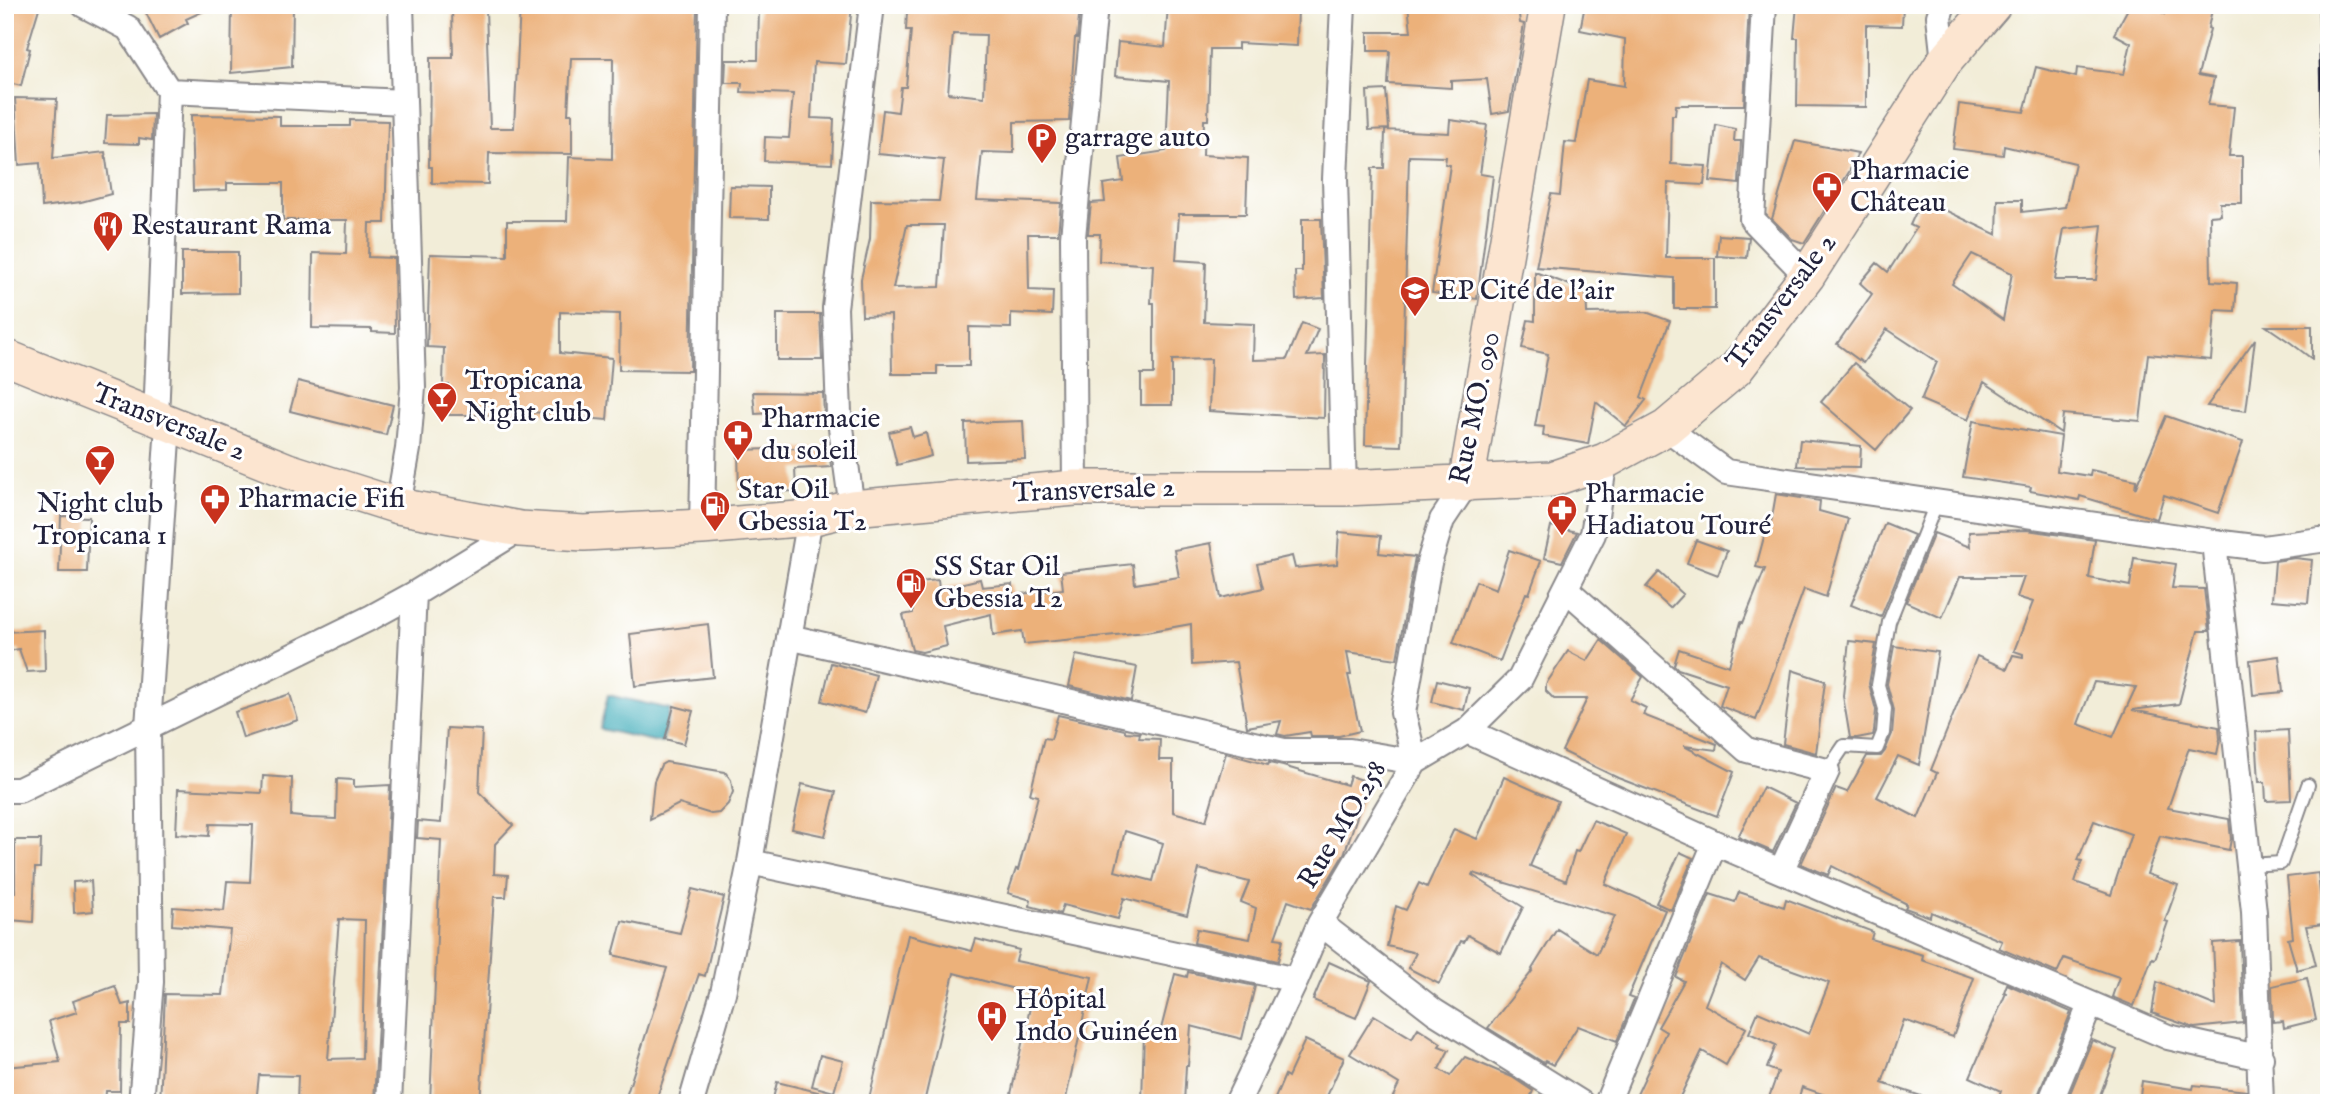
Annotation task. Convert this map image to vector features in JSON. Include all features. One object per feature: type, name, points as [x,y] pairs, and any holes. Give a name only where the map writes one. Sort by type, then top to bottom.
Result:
[{"type":"main road","name":"Rue MO. 090","points":[[1466,484],[1548,5]]},
{"type":"main road","name":"Transversale 2","points":[[5,357],[288,471],[398,506],[520,528],[584,533],[702,527],[810,518],[852,508],[1075,488],[1344,488],[1552,479],[1605,461],[1666,428],[1736,369],[1807,276],[1944,62],[1993,5]]},
{"type":"street","points":[[85,5],[128,28],[169,91],[162,421],[148,727],[151,982],[141,1103]]},
{"type":"street","points":[[398,506],[408,449],[412,387],[401,5]]},
{"type":"street","points":[[702,527],[712,5]]},
{"type":"street","points":[[852,508],[839,413],[835,308],[872,5]]},
{"type":"street","points":[[1075,488],[1073,237],[1095,5]]},
{"type":"street","points":[[1343,5],[1335,179],[1344,488]]},
{"type":"street","points":[[1764,5],[1752,219],[1807,276]]},
{"type":"street","points":[[1943,5],[1939,16],[1944,62]]},
{"type":"street","points":[[169,91],[404,102]]},
{"type":"street","points":[[1666,428],[1726,472],[2263,548],[2320,540]]},
{"type":"street","name":"Rue MO.258","points":[[1237,1103],[1320,923],[1415,762],[1467,731],[1520,679],[1593,534],[1605,461]]},
{"type":"street","name":"Rue MO. 090","points":[[1415,762],[1403,713],[1429,563],[1442,520],[1466,484]]},
{"type":"street","points":[[691,1103],[723,993],[750,862],[810,518]]},
{"type":"street","points":[[5,790],[19,790],[414,594],[520,528]]},
{"type":"street","points":[[2214,542],[2254,912],[2261,1103]]},
{"type":"street","points":[[1566,589],[1747,750],[1827,771],[1781,871]]},
{"type":"street","points":[[390,1103],[414,594]]},
{"type":"street","points":[[789,638],[1284,751],[1350,751],[1415,762]]},
{"type":"street","points":[[1467,731],[1716,843],[2090,1005],[2168,1037],[2261,1058]]},
{"type":"street","points":[[1607,1103],[1716,843]]},
{"type":"street","points":[[750,862],[1296,980]]},
{"type":"street","points":[[1320,923],[1435,1012],[1581,1103]]},
{"type":"street","points":[[2050,1103],[2090,1005]]},
{"type":"lane","points":[[1827,771],[1844,746],[1877,748],[1883,733],[1885,709],[1878,685],[1889,622],[1937,501]]},
{"type":"lane","points":[[2249,865],[2281,863],[2308,785]]},
{"type":"water","points":[[608,695],[670,709],[662,743],[600,729]]},
{"type":"building","points":[[5,5],[40,5],[27,48],[30,49],[21,86],[5,82]]},
{"type":"building","points":[[159,5],[217,5],[186,19],[188,23],[159,39],[145,11]]},
{"type":"building","points":[[232,5],[293,5],[292,67],[231,73]]},
{"type":"building","points":[[452,5],[472,5],[473,10],[486,9],[490,128],[514,128],[520,5],[618,9],[618,5],[697,5],[690,371],[619,370],[620,314],[560,312],[560,353],[612,358],[607,420],[573,417],[574,413],[496,412],[496,415],[449,415],[449,385],[443,385],[444,348],[427,347],[430,254],[507,256],[507,221],[567,221],[569,157],[612,159],[613,58],[571,58],[568,114],[572,114],[572,154],[489,153],[488,184],[432,183],[432,167],[429,167],[430,58],[453,58]]},
{"type":"building","points":[[759,5],[852,5],[846,64],[814,62],[811,118],[834,119],[832,164],[764,161],[765,137],[789,138],[793,94],[741,92],[742,83],[725,83],[726,60],[758,60]]},
{"type":"building","points":[[947,5],[1080,5],[1069,121],[1014,122],[1014,153],[982,152],[977,200],[1061,203],[1058,234],[1028,234],[1029,290],[1053,291],[1052,315],[1011,313],[1011,328],[969,327],[969,366],[937,366],[937,374],[892,374],[891,315],[862,316],[861,279],[870,239],[871,200],[939,201],[944,160],[878,154],[883,110],[898,112],[901,87],[906,87],[911,30],[906,30],[907,12],[946,13]],"holes":[[[953,34],[986,35],[984,97],[948,93]],[[907,225],[944,225],[940,287],[893,288]]]},
{"type":"building","points":[[1168,5],[1298,5],[1297,46],[1238,43],[1238,49],[1210,49],[1208,120],[1204,120],[1203,155],[1248,158],[1246,214],[1179,214],[1176,260],[1206,262],[1204,322],[1254,324],[1253,360],[1287,359],[1302,323],[1318,329],[1307,356],[1325,355],[1324,418],[1209,411],[1211,359],[1172,360],[1172,405],[1141,405],[1141,374],[1154,374],[1154,303],[1151,303],[1153,265],[1099,261],[1100,234],[1088,234],[1091,203],[1105,202],[1103,184],[1123,181],[1120,158],[1166,151],[1169,81],[1115,76],[1118,42],[1165,47]]},
{"type":"building","points":[[1408,5],[1518,5],[1520,23],[1524,24],[1509,111],[1492,114],[1487,79],[1451,81],[1451,88],[1388,84],[1390,51],[1368,51],[1368,32],[1411,32]]},
{"type":"building","points":[[1585,5],[1749,5],[1744,105],[1676,105],[1675,115],[1672,115],[1671,164],[1706,166],[1704,185],[1668,183],[1666,258],[1715,258],[1715,309],[1674,309],[1674,278],[1536,267],[1551,194],[1560,195],[1565,142],[1576,143],[1587,80],[1624,86],[1625,39],[1580,30]]},
{"type":"building","points":[[1797,5],[1903,5],[1902,26],[1866,25],[1866,107],[1797,106],[1798,38],[1794,38]]},
{"type":"building","points":[[2130,5],[2148,5],[2165,14],[2167,5],[2213,5],[2198,75],[2214,78],[2208,105],[2234,107],[2229,156],[2242,156],[2242,203],[2220,203],[2221,215],[2210,216],[2211,281],[2237,283],[2235,311],[2215,310],[2211,360],[2148,354],[2140,421],[2063,414],[2061,433],[1984,382],[1968,420],[1921,400],[1937,362],[1887,329],[1863,363],[1837,344],[1872,294],[1860,283],[1877,263],[1888,272],[1916,228],[1910,225],[1922,199],[1997,235],[1998,200],[2022,200],[2022,212],[2065,207],[2075,163],[2004,146],[2003,155],[1953,149],[1959,104],[2024,112],[2036,67],[2076,77],[2077,68],[2124,74],[2131,43],[2114,34]],"holes":[[[2102,225],[2096,280],[2055,280],[2064,229]],[[1972,254],[2012,273],[2003,320],[1952,284]]]},
{"type":"building","points":[[1386,90],[1389,129],[1369,130],[1367,91]]},
{"type":"building","points":[[15,98],[57,99],[53,158],[105,152],[111,194],[81,202],[42,207],[40,163],[19,165]]},
{"type":"building","points":[[153,114],[152,140],[139,138],[139,144],[105,143],[107,115]]},
{"type":"building","points":[[191,115],[280,116],[280,126],[350,126],[350,120],[388,121],[385,223],[369,223],[368,257],[394,258],[395,333],[372,332],[372,329],[312,328],[313,253],[346,254],[347,220],[283,220],[283,183],[227,183],[227,190],[193,191]]},
{"type":"building","points":[[1450,120],[1487,125],[1480,174],[1493,176],[1477,299],[1432,293],[1450,165],[1445,164],[1446,157],[1409,156],[1401,446],[1365,445],[1372,168],[1384,168],[1385,130],[1449,133]]},
{"type":"building","points":[[1716,125],[1735,129],[1734,141],[1741,141],[1739,184],[1710,181]]},
{"type":"building","points":[[1795,141],[1858,153],[1804,243],[1792,239],[1772,219]]},
{"type":"building","points":[[730,186],[769,187],[769,219],[729,218]]},
{"type":"building","points":[[1302,219],[1321,219],[1324,298],[1296,300],[1295,271],[1302,271]]},
{"type":"building","points":[[1719,235],[1749,237],[1747,258],[1717,256]]},
{"type":"building","points":[[182,252],[238,252],[238,293],[182,294]]},
{"type":"building","points":[[1535,272],[1586,291],[1587,313],[1646,312],[1670,321],[1641,397],[1646,400],[1626,426],[1596,402],[1588,444],[1543,436],[1544,427],[1535,426],[1548,354],[1522,348],[1528,320],[1535,321]]},
{"type":"building","points":[[777,314],[820,314],[822,360],[777,360]]},
{"type":"building","points":[[2266,326],[2312,326],[2312,359],[2291,343]]},
{"type":"building","points":[[2255,339],[2246,411],[2207,406]]},
{"type":"building","points":[[1854,363],[1910,410],[1876,450],[1821,402]]},
{"type":"building","points":[[298,381],[393,405],[386,435],[290,411]]},
{"type":"building","points":[[753,392],[823,393],[824,416],[787,415],[787,412],[755,414]]},
{"type":"building","points":[[2166,416],[2243,442],[2218,513],[2164,495],[2157,519],[2080,496],[2079,500],[2030,491],[2031,487],[1963,477],[1973,421],[2061,436],[2057,471],[2090,476],[2091,470],[2136,480],[2135,489]]},
{"type":"building","points":[[1023,421],[1025,459],[966,461],[965,423]]},
{"type":"building","points":[[910,427],[913,437],[926,433],[931,456],[897,465],[889,432]]},
{"type":"building","points":[[1800,440],[1861,446],[1860,467],[1797,466]]},
{"type":"building","points":[[829,447],[831,467],[795,469],[796,491],[739,493],[738,450]]},
{"type":"building","points":[[1776,494],[1820,501],[1819,511],[1848,519],[1826,597],[1804,589],[1756,720],[1720,706],[1727,685],[1678,669],[1674,665],[1679,649],[1729,666],[1741,622],[1743,623],[1765,569],[1756,567],[1768,522],[1771,523]]},
{"type":"building","points":[[61,516],[89,517],[87,572],[59,572]]},
{"type":"building","points":[[1885,523],[1914,535],[1881,617],[1851,605]]},
{"type":"building","points":[[1551,526],[1577,532],[1562,562],[1544,558]]},
{"type":"building","points":[[2027,530],[2095,540],[2089,578],[2130,586],[2134,558],[2176,564],[2172,588],[2204,589],[2209,631],[2198,631],[2179,704],[2132,710],[2219,727],[2217,754],[2189,748],[2168,808],[2229,819],[2231,839],[2229,850],[2160,836],[2147,874],[2178,885],[2155,959],[2152,958],[2134,1006],[2112,997],[2119,977],[2064,958],[2057,973],[1999,948],[2002,941],[1931,912],[1930,917],[1905,908],[1907,904],[1832,866],[1828,875],[1801,864],[1836,788],[1847,792],[1867,756],[1881,756],[1885,751],[1892,734],[1894,710],[1887,684],[1894,646],[1938,652],[1919,765],[1898,756],[1877,797],[1918,818],[1937,773],[1931,770],[1977,656],[2007,669],[2013,655],[2023,657],[2023,654],[2014,651],[2033,602],[2017,597],[2024,577],[1960,577],[1942,618],[1906,602],[1934,533],[1970,547],[1969,532]],"holes":[[[2094,682],[2136,687],[2113,737],[2078,724]],[[2094,821],[2131,834],[2111,895],[2075,882],[2082,861],[2078,860]]]},
{"type":"building","points":[[1339,532],[1381,536],[1379,553],[1415,557],[1397,659],[1347,652],[1351,675],[1348,675],[1360,731],[1339,736],[1311,736],[1310,732],[1285,736],[1277,734],[1281,721],[1247,727],[1236,662],[1192,665],[1191,624],[1146,632],[1024,644],[1022,631],[993,635],[991,614],[943,626],[947,646],[922,652],[912,650],[903,615],[913,613],[910,583],[938,580],[939,589],[980,579],[982,587],[1012,584],[1013,595],[1063,589],[1061,572],[1133,564],[1135,584],[1179,577],[1174,550],[1211,543],[1221,598],[1263,588],[1257,564],[1292,556],[1295,568],[1337,564]]},
{"type":"building","points":[[1696,540],[1727,551],[1718,575],[1687,563]]},
{"type":"building","points":[[1509,550],[1541,561],[1500,661],[1453,643],[1476,581],[1496,589]]},
{"type":"building","points":[[2295,558],[2312,560],[2308,603],[2272,600],[2275,561]]},
{"type":"building","points":[[1659,572],[1683,594],[1670,608],[1646,587]]},
{"type":"building","points":[[708,624],[713,677],[635,686],[630,634]]},
{"type":"building","points":[[44,630],[45,671],[27,672],[19,649],[5,652],[5,632]]},
{"type":"building","points":[[1601,640],[1643,677],[1630,700],[1646,708],[1643,715],[1717,744],[1716,750],[1684,746],[1734,772],[1717,816],[1618,778],[1562,751],[1587,699],[1554,699],[1546,691],[1546,684],[1568,651],[1587,661]]},
{"type":"building","points":[[1849,641],[1876,644],[1869,684],[1876,710],[1874,731],[1873,735],[1857,738],[1850,738],[1843,696]]},
{"type":"building","points":[[1076,655],[1137,667],[1131,701],[1069,686]]},
{"type":"building","points":[[2279,656],[2283,692],[2253,695],[2250,660]]},
{"type":"building","points":[[831,663],[876,675],[865,713],[822,701]]},
{"type":"building","points":[[1792,670],[1825,681],[1816,753],[1783,744]]},
{"type":"building","points":[[1437,680],[1469,688],[1464,710],[1432,702]]},
{"type":"building","points":[[290,694],[298,720],[243,738],[235,712]]},
{"type":"building","points":[[674,706],[693,711],[684,744],[665,739]]},
{"type":"building","points":[[1058,715],[1125,732],[1140,733],[1139,738],[1160,739],[1159,760],[1173,760],[1173,812],[1206,821],[1226,753],[1347,785],[1350,776],[1369,782],[1344,854],[1311,909],[1288,901],[1275,938],[1283,939],[1278,961],[1194,943],[1197,929],[1250,939],[1256,908],[1241,902],[1249,882],[1199,869],[1187,915],[1124,898],[1118,919],[1063,905],[1060,914],[1030,906],[1031,900],[1008,893],[1016,869],[1018,870],[1038,796],[1030,794],[1044,738],[1051,739]],"holes":[[[1125,831],[1163,843],[1153,881],[1115,871]]]},
{"type":"building","points":[[447,728],[482,730],[479,792],[513,825],[495,844],[494,874],[508,875],[506,897],[494,897],[480,1103],[430,1103],[441,840],[417,838],[418,821],[441,823]]},
{"type":"building","points":[[2288,730],[2291,800],[2266,801],[2265,782],[2259,782],[2256,732]]},
{"type":"building","points":[[666,762],[725,772],[731,780],[733,792],[728,804],[719,813],[711,814],[679,804],[650,819],[654,781],[661,765]]},
{"type":"building","points":[[263,776],[292,778],[291,816],[336,819],[337,779],[354,780],[354,787],[390,785],[374,1103],[297,1103],[298,1076],[259,1075],[256,1103],[160,1103],[165,994],[223,995],[230,930],[172,925],[173,907],[224,911],[227,881],[250,882],[253,825],[210,824],[209,836],[176,834],[178,789],[262,793]],"holes":[[[339,919],[365,920],[362,1058],[328,1059]]]},
{"type":"building","points":[[1504,777],[1558,801],[1530,866],[1566,881],[1575,851],[1578,852],[1593,820],[1626,834],[1605,884],[1665,910],[1628,997],[1634,999],[1617,1041],[1578,1026],[1553,1065],[1545,1061],[1544,1063],[1488,1028],[1533,970],[1557,929],[1597,954],[1615,916],[1473,873],[1472,875],[1523,907],[1501,953],[1468,935],[1464,942],[1461,941],[1439,984],[1408,968],[1416,953],[1387,946],[1396,906],[1406,910],[1419,883],[1427,887],[1454,829],[1477,839]]},
{"type":"building","points":[[802,784],[836,792],[825,836],[792,829]]},
{"type":"building","points":[[1763,787],[1796,803],[1773,852],[1738,837]]},
{"type":"building","points":[[15,840],[41,840],[40,868],[35,868],[33,922],[10,920],[10,892],[15,892]]},
{"type":"building","points":[[1680,852],[1693,858],[1671,910],[1656,903]]},
{"type":"building","points":[[2318,873],[2323,924],[2306,926],[2316,965],[2297,970],[2288,939],[2293,938],[2287,877]]},
{"type":"building","points":[[91,881],[93,911],[74,913],[73,882]]},
{"type":"building","points":[[692,889],[724,897],[705,976],[699,974],[655,1103],[624,1103],[667,968],[613,955],[622,921],[680,933]]},
{"type":"building","points":[[1739,892],[1784,907],[1786,899],[1873,932],[1871,939],[1923,955],[1922,960],[1974,978],[1953,1037],[1904,1020],[1882,1083],[1930,1099],[1930,1103],[1848,1103],[1802,1087],[1797,1103],[1767,1103],[1778,1072],[1767,1068],[1776,1045],[1749,1033],[1758,1012],[1809,1034],[1829,983],[1759,958],[1745,980],[1721,964],[1705,1005],[1746,1028],[1726,1065],[1702,1051],[1677,1103],[1633,1103],[1666,1032],[1658,1027],[1684,981],[1676,977],[1710,894],[1735,902]]},
{"type":"building","points":[[908,935],[972,951],[976,939],[1019,950],[1016,961],[1092,977],[1065,1103],[1009,1103],[1033,994],[954,973],[924,1103],[868,1103]]},
{"type":"building","points":[[2240,941],[2243,1023],[2194,1028],[2152,1013],[2157,982],[2216,1006],[2213,943]]},
{"type":"building","points":[[1329,962],[1371,981],[1356,1018],[1313,1000]]},
{"type":"building","points":[[1188,972],[1255,986],[1242,1039],[1191,1026],[1184,1103],[1142,1103],[1144,1031],[1160,1033],[1175,974],[1187,977]]},
{"type":"building","points":[[2307,978],[2316,1020],[2284,1028],[2283,1021],[2273,1022],[2272,986]]},
{"type":"building","points":[[2007,984],[2071,1012],[2035,1103],[1997,1103],[2001,1091],[1970,1077],[2006,993]]},
{"type":"building","points":[[115,986],[122,1005],[130,1003],[130,1024],[121,1024],[120,1091],[106,1091],[105,1103],[5,1103],[5,1067],[60,1062],[49,1021],[77,1012],[73,1001]]},
{"type":"building","points":[[1374,1015],[1412,1038],[1418,1028],[1441,1043],[1439,1046],[1449,1050],[1439,1069],[1450,1076],[1465,1057],[1512,1077],[1533,1091],[1528,1103],[1390,1103],[1399,1084],[1350,1054]]},
{"type":"building","points":[[1305,1040],[1344,1058],[1324,1103],[1273,1103],[1285,1075],[1288,1077]]},
{"type":"building","points":[[2092,1040],[2117,1050],[2097,1103],[2066,1103]]},
{"type":"building","points":[[820,1055],[843,1061],[834,1092],[812,1086]]},
{"type":"building","points":[[2142,1081],[2193,1089],[2194,1085],[2246,1091],[2246,1103],[2139,1103]]},
{"type":"building","points":[[777,1082],[834,1096],[834,1103],[772,1103]]},
{"type":"railway","points":[[2320,5],[2323,152],[2329,235]]},
{"type":"place","name":"garrage auto","points":[[1042,165]]},
{"type":"place","name":"Pharmacie Château","points":[[1827,214]]},
{"type":"place","name":"Restaurant Rama","points":[[108,253]]},
{"type":"place","name":"EP Cité de l'air","points":[[1415,318]]},
{"type":"place","name":"Tropicana Night club","points":[[442,424]]},
{"type":"place","name":"Pharmacie du soleil","points":[[738,462]]},
{"type":"place","name":"Night club Tropicana 1","points":[[100,487]]},
{"type":"place","name":"Pharmacie Fifi","points":[[215,526]]},
{"type":"place","name":"Star Oil Gbessia T2","points":[[715,533]]},
{"type":"place","name":"Pharmacie Hadiatou Touré","points":[[1562,537]]},
{"type":"place","name":"SS Star Oil Gbessia T2","points":[[911,610]]},
{"type":"place","name":"Hôpital Indo Guinéen","points":[[992,1043]]}]
